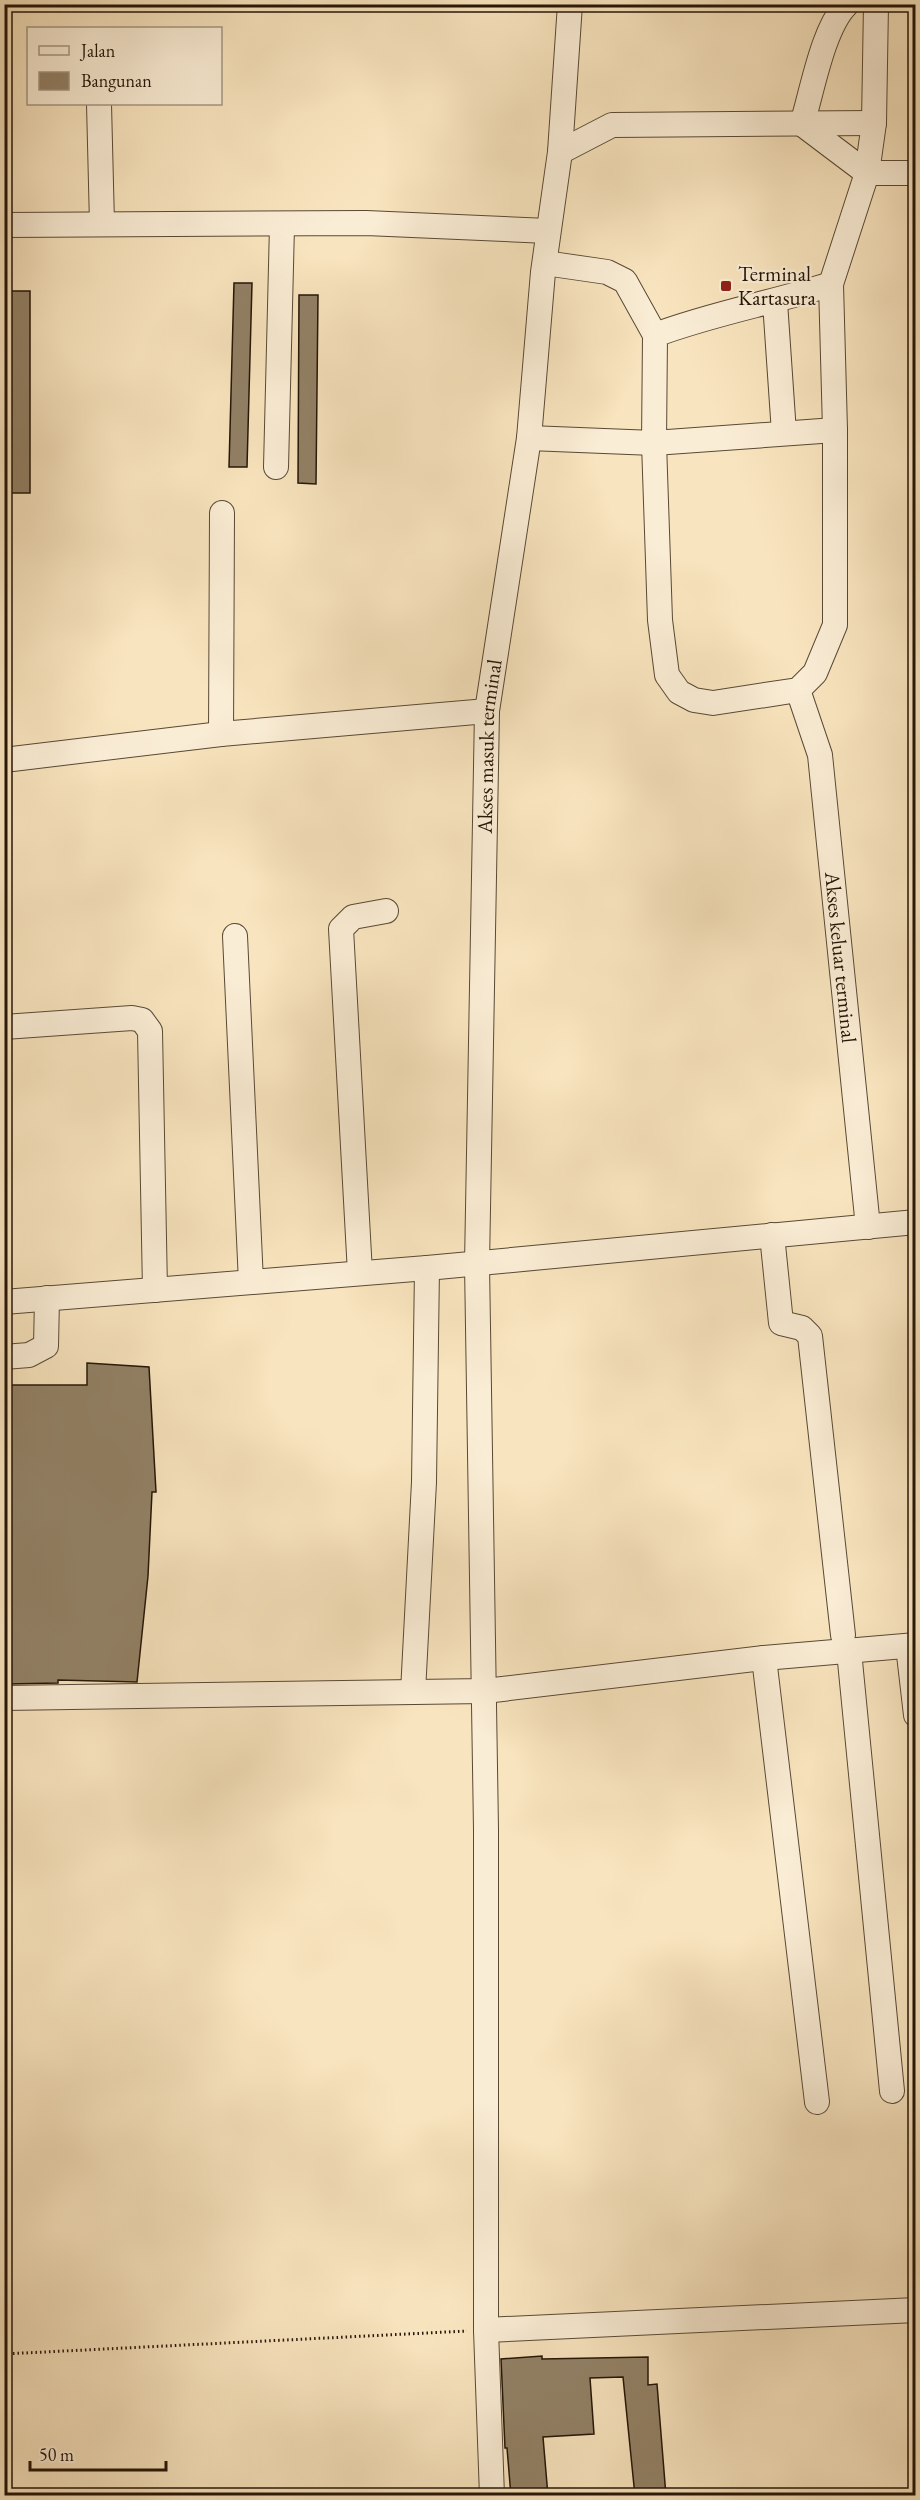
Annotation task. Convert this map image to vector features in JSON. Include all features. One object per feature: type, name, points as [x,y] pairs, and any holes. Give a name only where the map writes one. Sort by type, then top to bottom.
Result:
[{"type":"street","name":"Akses masuk terminal","points":[[492,2496],[486,2330],[485,1690],[477,1264],[487,711],[529,438],[544,263],[560,152],[570,4]]},
{"type":"street","points":[[802,124],[828,38],[842,10],[848,4]]},
{"type":"street","points":[[544,263],[598,270],[625,281],[655,335],[654,442],[660,620],[667,675],[678,692],[694,700],[713,703],[798,690],[815,673],[836,625],[835,430],[831,284],[867,173],[874,123],[876,4]]},
{"type":"street","points":[[99,105],[102,224]]},
{"type":"street","points":[[560,152],[612,125],[874,123]]},
{"type":"street","points":[[802,124],[867,173],[915,173]]},
{"type":"street","points":[[4,225],[366,224],[548,231]]},
{"type":"street","points":[[276,467],[282,226]]},
{"type":"street","points":[[655,335],[722,313],[775,302],[831,284]]},
{"type":"street","points":[[775,302],[784,433]]},
{"type":"street","points":[[529,438],[654,442],[835,430]]},
{"type":"street","points":[[221,734],[222,513]]},
{"type":"street","name":"Akses keluar terminal","points":[[798,690],[820,755],[868,1227]]},
{"type":"street","points":[[4,760],[221,734],[487,711]]},
{"type":"street","points":[[360,1273],[341,928],[353,917],[386,911]]},
{"type":"street","points":[[235,936],[251,1282]]},
{"type":"street","points":[[4,1027],[132,1018],[142,1020],[150,1031],[155,1290]]},
{"type":"street","points":[[4,1302],[477,1264],[915,1222]]},
{"type":"street","points":[[772,1235],[781,1323],[802,1328],[810,1336],[846,1643],[892,2091]]},
{"type":"street","points":[[413,1692],[424,1482],[427,1268]]},
{"type":"street","points":[[4,1357],[28,1355],[46,1346],[47,1298]]},
{"type":"street","points":[[4,1698],[485,1690],[764,1658],[846,1643],[912,1645],[915,1715]]},
{"type":"street","points":[[764,1658],[817,2102]]},
{"type":"street","points":[[486,2330],[915,2310]]},
{"type":"path","points":[[4,2354],[486,2330]]},
{"type":"building","points":[[234,283],[252,283],[247,467],[229,467]]},
{"type":"building","points":[[4,291],[30,291],[30,493],[4,493]]},
{"type":"building","points":[[299,295],[318,295],[316,484],[298,483]]},
{"type":"building","points":[[87,1363],[149,1367],[156,1492],[152,1492],[148,1576],[137,1682],[58,1680],[58,1683],[7,1684],[7,1675],[4,1675],[4,1385],[87,1385]]},
{"type":"building","points":[[542,2356],[542,2359],[648,2357],[648,2385],[657,2384],[666,2496],[635,2496],[623,2377],[590,2378],[594,2434],[543,2437],[548,2496],[511,2496],[507,2448],[505,2448],[501,2359]]},
{"type":"place","name":"Terminal Kartasura","points":[[726,286]]}]
